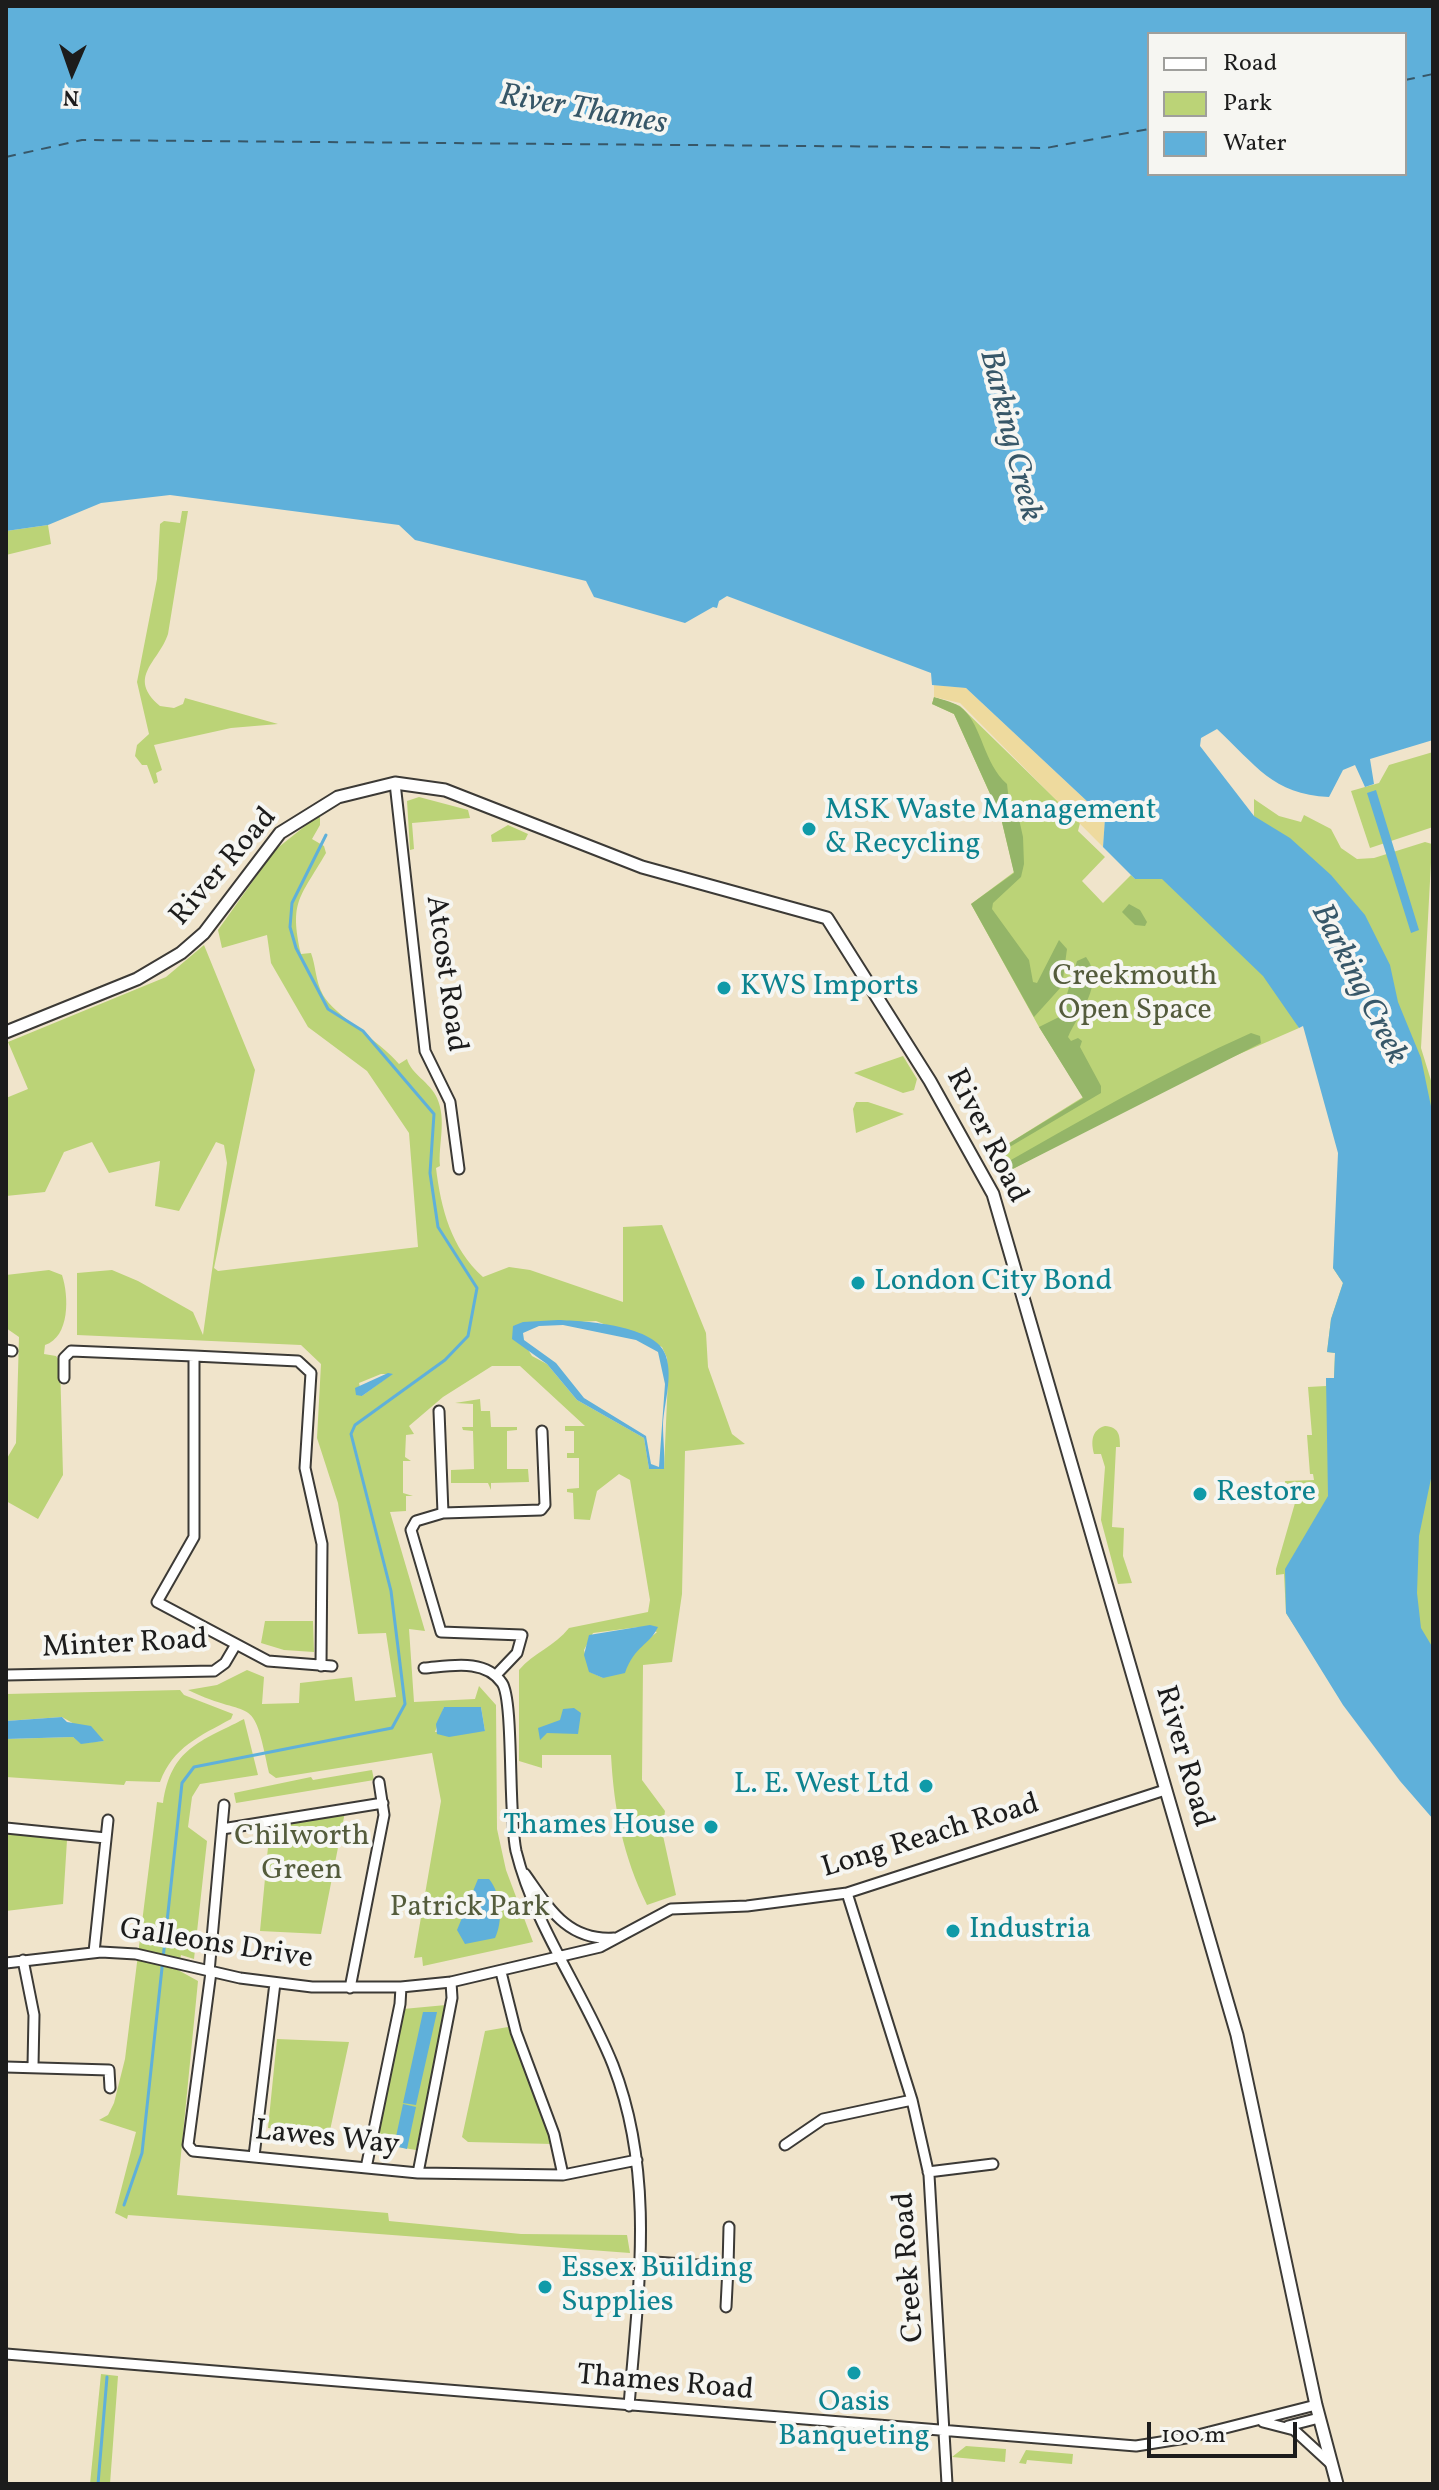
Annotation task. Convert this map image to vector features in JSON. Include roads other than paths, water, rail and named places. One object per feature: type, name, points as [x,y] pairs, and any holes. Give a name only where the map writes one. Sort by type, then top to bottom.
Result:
[{"type":"street","name":"River Road","points":[[6,1032],[137,979],[181,953],[204,933],[280,833],[338,797],[395,783],[445,790],[642,867],[820,914],[833,925],[930,1081],[993,1194],[1242,2056],[1316,2405],[1337,2484]]},
{"type":"street","name":"Atcost Road","points":[[395,783],[425,1051],[450,1102],[459,1169]]},
{"type":"street","points":[[64,1378],[64,1358],[71,1351],[298,1361],[311,1373],[305,1468],[322,1544],[321,1666]]},
{"type":"street","points":[[194,1356],[194,1537],[157,1602],[235,1646],[277,1664],[332,1666]]},
{"type":"street","points":[[439,1411],[443,1513]]},
{"type":"street","points":[[428,1428],[440,1427]]},
{"type":"street","points":[[496,1675],[517,1653],[522,1635],[441,1632],[411,1530],[416,1521],[443,1513],[541,1510],[545,1505],[542,1431]]},
{"type":"street","name":"Minter Road","points":[[6,1675],[214,1671],[225,1663],[235,1646]]},
{"type":"street","points":[[424,1668],[478,1666],[496,1675],[508,1697],[510,1816],[521,1868],[544,1929],[613,2064],[637,2160],[642,2209],[629,2406]]},
{"type":"street","points":[[350,1988],[384,1815],[379,1782]]},
{"type":"street","name":"Long Reach Road","points":[[559,1955],[600,1947],[671,1909],[747,1906],[847,1893],[1165,1790]]},
{"type":"street","points":[[222,1829],[383,1803]]},
{"type":"street","points":[[210,1972],[224,1805]]},
{"type":"street","points":[[94,1952],[108,1820]]},
{"type":"street","points":[[6,1828],[106,1838]]},
{"type":"street","points":[[521,1868],[566,1926],[589,1937],[618,1938]]},
{"type":"street","name":"Creek Road","points":[[847,1893],[912,2100],[928,2172],[947,2484]]},
{"type":"street","name":"Galleons Drive","points":[[6,1963],[94,1952],[136,1954],[210,1972],[275,1983],[350,1988],[451,1982],[501,1972],[559,1955]]},
{"type":"street","points":[[23,1960],[34,2015],[33,2066]]},
{"type":"street","name":"Lawes Way","points":[[210,1972],[188,2145],[193,2151],[418,2173],[563,2175],[637,2160]]},
{"type":"street","points":[[501,1972],[516,2032],[554,2134],[563,2175]]},
{"type":"street","points":[[418,2173],[452,1998],[451,1982]]},
{"type":"street","points":[[254,2156],[275,1983]]},
{"type":"street","points":[[366,2168],[401,1987]]},
{"type":"street","points":[[6,2067],[109,2070],[110,2088]]},
{"type":"street","points":[[785,2145],[823,2119],[912,2100]]},
{"type":"street","points":[[928,2172],[993,2164]]},
{"type":"street","points":[[726,2307],[729,2227]]},
{"type":"street","points":[[640,2261],[728,2267]]},
{"type":"street","name":"Thames Road","points":[[6,2354],[1136,2446],[1260,2421],[1316,2405]]},
{"type":"street","points":[[1285,2426],[1319,2418]]},
{"type":"street","points":[[1260,2421],[1285,2426],[1309,2441],[1331,2464]]},
{"type":"water","points":[[6,6],[1433,6],[1433,740],[1370,759],[1374,784],[1365,787],[1355,765],[1343,770],[1329,797],[1309,795],[1279,784],[1255,766],[1217,729],[1201,738],[1200,746],[1254,816],[1290,838],[1331,875],[1365,915],[1390,965],[1398,1002],[1421,1058],[1433,1116],[1433,1469],[1419,1536],[1417,1593],[1421,1628],[1433,1648],[1433,1819],[1343,1705],[1286,1613],[1285,1569],[1328,1496],[1326,1378],[1334,1378],[1335,1353],[1327,1352],[1331,1319],[1343,1283],[1333,1268],[1338,1153],[1303,1026],[1299,1028],[1263,976],[1162,879],[1135,879],[1103,847],[1105,818],[966,688],[932,685],[931,673],[727,596],[719,601],[717,608],[713,607],[685,623],[594,597],[586,581],[415,540],[399,525],[170,495],[101,503],[48,525],[6,531]]},
{"type":"water","points":[[1376,790],[1419,930],[1411,933],[1367,793]]},
{"type":"water","points":[[558,1320],[602,1324],[635,1331],[660,1346],[666,1356],[669,1373],[663,1425],[664,1469],[649,1469],[644,1438],[577,1400],[547,1364],[512,1339],[513,1326],[523,1322]],"holes":[[[563,1325],[636,1340],[658,1352],[665,1384],[659,1467],[651,1464],[646,1436],[584,1398],[556,1363],[524,1340],[523,1333],[539,1326]]]},
{"type":"water","points":[[388,1373],[393,1374],[362,1396],[356,1395],[355,1388]]},
{"type":"water","points":[[650,1625],[658,1627],[637,1651],[625,1673],[603,1678],[589,1672],[584,1655],[589,1635]]},
{"type":"water","points":[[444,1707],[481,1707],[485,1731],[449,1737],[437,1734],[436,1724]]},
{"type":"water","points":[[574,1708],[581,1713],[578,1734],[547,1733],[540,1740],[538,1728],[560,1720],[563,1709]]},
{"type":"water","points":[[62,1717],[67,1722],[91,1726],[104,1741],[81,1744],[73,1737],[6,1739],[6,1721]]},
{"type":"water","points":[[478,1879],[489,1879],[493,1885],[499,1900],[499,1924],[495,1938],[465,1944],[457,1930]]},
{"type":"water","points":[[423,2012],[437,2012],[416,2105],[403,2103]]},
{"type":"water","points":[[403,2104],[416,2107],[407,2149],[394,2146]]},
{"type":"waterway","points":[[124,2205],[142,2153],[182,1783],[194,1767],[392,1728],[405,1704],[391,1591],[351,1434],[355,1425],[445,1360],[468,1336],[477,1288],[438,1227],[430,1173],[434,1114],[363,1031],[328,1009],[296,948],[290,927],[292,903],[326,835]]},
{"type":"waterway","points":[[98,2484],[107,2377]]},
{"type":"place","name":"MSK Waste Management & Recycling","points":[[809,829]]},
{"type":"place","name":"KWS Imports","points":[[724,988]]},
{"type":"place","name":"London City Bond","points":[[858,1283]]},
{"type":"place","name":"Restore","points":[[1200,1494]]},
{"type":"place","name":"L. E. West Ltd","points":[[926,1786]]},
{"type":"place","name":"Thames House","points":[[711,1827]]},
{"type":"place","name":"Industria","points":[[953,1931]]},
{"type":"place","name":"Essex Building Supplies","points":[[545,2287]]},
{"type":"place","name":"Oasis Banqueting","points":[[854,2373]]},
{"type":"water label","name":"River Thames","points":[[583,112]]},
{"type":"water label","name":"Barking Creek","points":[[1008,436]]},
{"type":"water label","name":"Barking Creek","points":[[1357,985]]},
{"type":"park label","name":"Creekmouth Open Space","points":[[1135,995]]},
{"type":"park label","name":"Chilworth Green","points":[[302,1855]]},
{"type":"park label","name":"Patrick Park","points":[[470,1909]]}]
